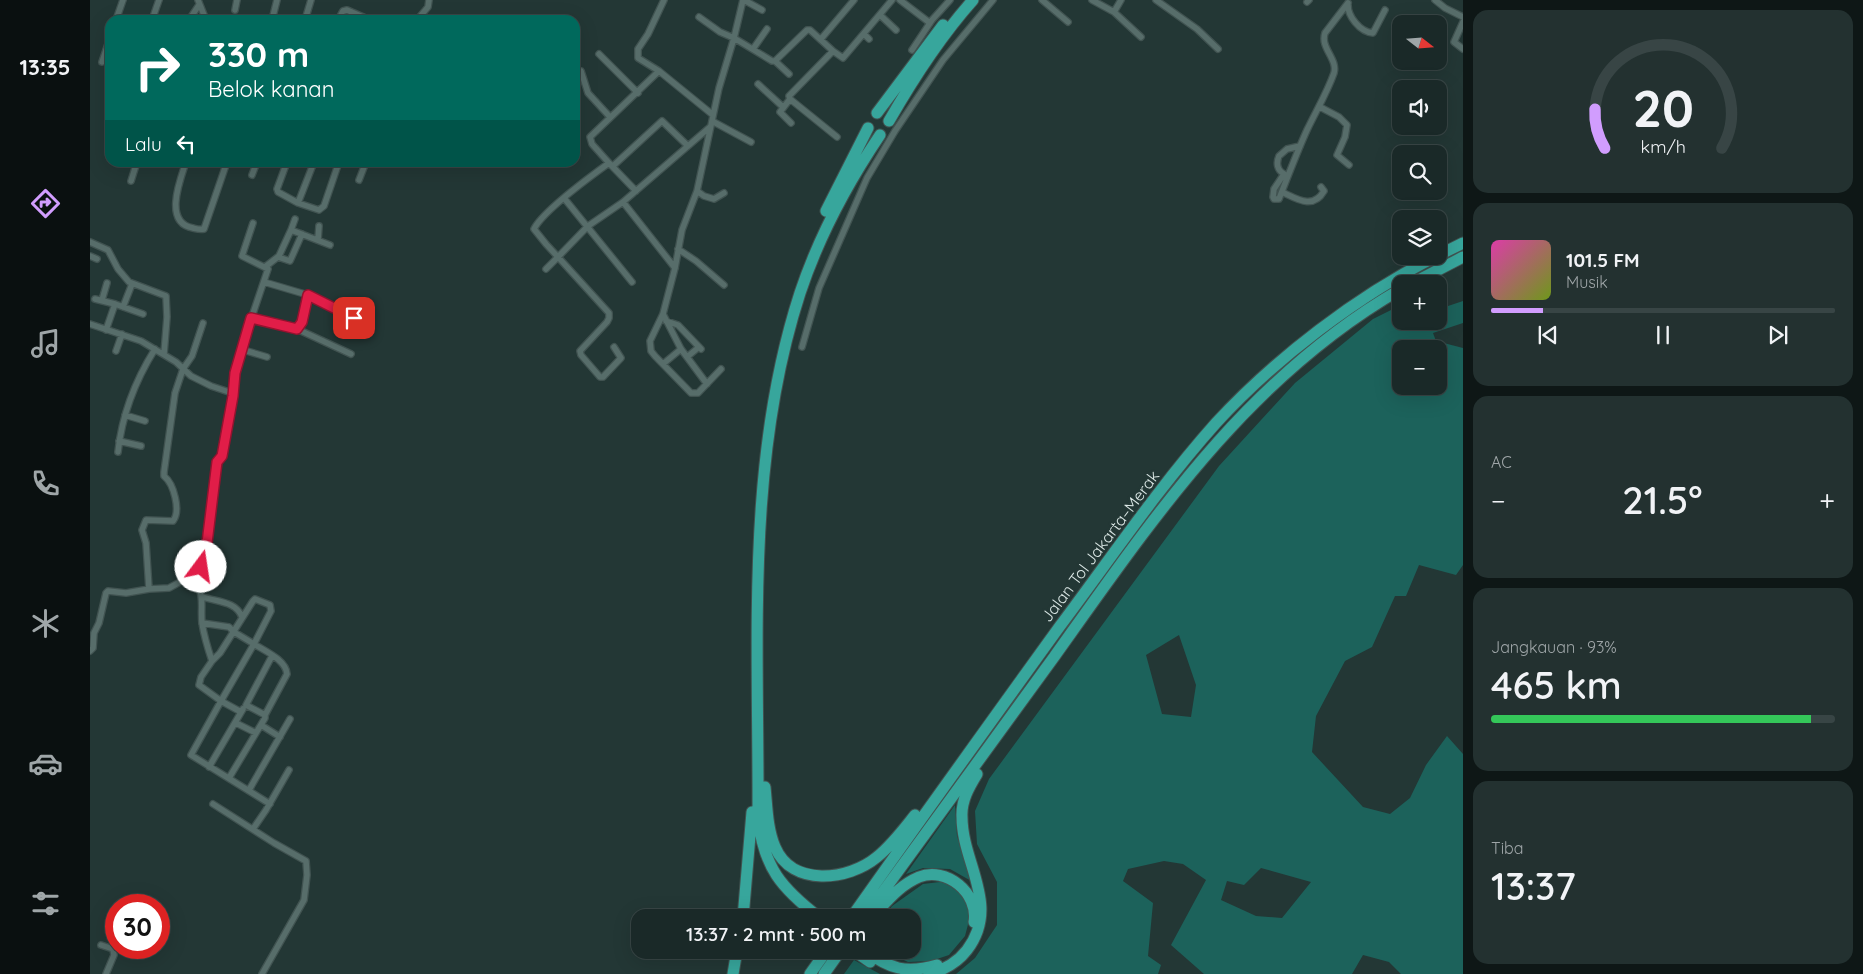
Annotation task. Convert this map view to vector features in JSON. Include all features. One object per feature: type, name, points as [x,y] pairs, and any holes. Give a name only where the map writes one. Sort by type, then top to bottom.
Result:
[{"type":"highway","points":[[878,113],[963,0]]},
{"type":"highway","points":[[889,121],[908,88],[938,44],[973,0]]},
{"type":"highway","points":[[744,909],[752,830],[757,492],[766,415],[780,344],[806,262],[822,218],[868,128]]},
{"type":"highway","points":[[810,909],[785,887],[767,860],[758,818],[757,638],[764,467],[775,390],[798,300],[834,211],[856,171],[880,135]]},
{"type":"highway","name":"Jalan Tol Jakarta–Merak","points":[[1447,251],[1463,243]]},
{"type":"highway","points":[[1428,275],[1463,257]]},
{"type":"highway","name":"Jalan Tol Jakarta–Merak","points":[[857,909],[1129,532],[1180,465],[1217,422],[1265,375],[1305,341],[1382,286],[1421,265]]},
{"type":"highway","name":"Jalan Tol Jakarta–Merak","points":[[871,909],[1009,720],[1140,536],[1226,431],[1273,383],[1312,351],[1392,295]]},
{"type":"highway","points":[[929,974],[941,970],[957,960],[971,945],[979,927],[980,895],[965,847],[962,812],[965,796],[1008,729],[1009,720]]},
{"type":"highway","points":[[759,741],[762,754],[768,823],[774,846],[788,865],[797,871],[814,876],[830,876],[854,870],[877,857],[904,829],[951,769],[959,766]]},
{"type":"highway","points":[[752,830],[758,852],[769,876],[784,896],[798,909]]},
{"type":"highway","points":[[876,959],[900,969],[918,970],[938,964],[956,953],[964,944],[970,934],[975,913],[967,893],[961,885],[948,878],[930,874],[918,877],[903,886],[881,909]]},
{"type":"highway","points":[[733,974],[736,959]]},
{"type":"highway","points":[[810,974],[828,959]]},
{"type":"highway","points":[[824,974],[832,959]]},
{"type":"highway","points":[[871,959],[878,967],[895,974]]},
{"type":"street","points":[[118,15],[123,0]]},
{"type":"street","points":[[154,15],[159,0]]},
{"type":"street","points":[[235,10],[237,0]]},
{"type":"street","points":[[273,15],[277,0]]},
{"type":"street","points":[[306,15],[311,0]]},
{"type":"street","points":[[421,15],[429,0]]},
{"type":"street","points":[[664,0],[637,54],[638,58],[659,71],[712,121],[751,142]]},
{"type":"street","points":[[721,369],[698,393],[691,393],[651,352],[650,341],[662,314],[675,268],[682,230],[696,191],[721,78],[734,38],[743,0],[762,10]]},
{"type":"street","points":[[821,39],[854,0]]},
{"type":"street","points":[[775,62],[807,30],[843,58],[892,0]]},
{"type":"street","points":[[900,0],[930,23]]},
{"type":"street","points":[[912,50],[930,23],[950,0]]},
{"type":"street","points":[[802,347],[819,288],[867,178],[895,131],[943,60],[992,0]]},
{"type":"street","points":[[1042,0],[1068,22]]},
{"type":"street","points":[[1092,0],[1114,12],[1141,37]]},
{"type":"street","points":[[1114,12],[1121,0]]},
{"type":"street","points":[[1156,0],[1197,29],[1218,49]]},
{"type":"street","points":[[1435,0],[1445,8],[1463,17]]},
{"type":"street","points":[[192,15],[198,2]]},
{"type":"street","points":[[198,2],[204,15]]},
{"type":"street","points":[[1348,2],[1347,8],[1351,17],[1356,24],[1369,33],[1373,33],[1385,10]]},
{"type":"street","points":[[1287,172],[1282,192],[1278,199],[1273,198],[1274,189],[1287,172],[1320,107],[1335,70],[1325,46],[1324,37],[1348,2]]},
{"type":"street","points":[[341,15],[343,11],[347,10],[358,15]]},
{"type":"street","points":[[880,15],[896,30]]},
{"type":"street","points":[[700,17],[720,32],[775,62],[789,74]]},
{"type":"street","points":[[1463,22],[1454,42],[1463,50]]},
{"type":"street","points":[[753,49],[767,29]]},
{"type":"street","points":[[864,34],[870,39]]},
{"type":"street","points":[[791,123],[780,113],[790,99],[790,94],[833,50]]},
{"type":"street","points":[[102,62],[105,53]]},
{"type":"street","points":[[599,54],[638,93]]},
{"type":"street","points":[[636,191],[592,144],[590,137],[659,71]]},
{"type":"street","points":[[581,72],[588,93],[610,117]]},
{"type":"street","points":[[758,84],[783,107]]},
{"type":"street","points":[[790,99],[837,137]]},
{"type":"street","points":[[1320,107],[1347,125],[1345,137],[1337,155],[1349,165]]},
{"type":"street","points":[[614,347],[621,358],[603,377],[598,376],[581,355],[580,351],[607,322],[609,313],[534,229],[551,209],[564,198],[611,164],[662,121],[688,146]]},
{"type":"street","points":[[546,268],[588,226],[636,191],[688,146],[712,121]]},
{"type":"street","points":[[1287,172],[1280,171],[1278,166],[1279,156],[1287,149],[1300,146]]},
{"type":"street","points":[[131,181],[135,167]]},
{"type":"street","points":[[184,167],[177,188],[176,206],[181,223],[187,227],[202,230],[204,229],[224,167]]},
{"type":"street","points":[[252,175],[255,167]]},
{"type":"street","points":[[284,167],[277,191],[315,210],[322,209],[337,167]]},
{"type":"street","points":[[298,203],[312,167]]},
{"type":"street","points":[[359,180],[363,167]]},
{"type":"street","points":[[1282,192],[1308,203],[1313,202],[1321,195],[1324,191],[1320,187]]},
{"type":"street","points":[[696,191],[714,199],[724,193]]},
{"type":"street","points":[[564,198],[632,282]]},
{"type":"street","points":[[623,202],[675,268]]},
{"type":"street","points":[[265,267],[278,257],[292,230],[295,219]]},
{"type":"street","points":[[90,652],[93,648],[94,634],[99,623],[106,593],[112,590],[133,592],[169,588],[189,577],[204,562],[213,485],[218,460],[222,456],[235,373],[268,269],[242,256],[253,223]]},
{"type":"street","points":[[318,240],[319,226]]},
{"type":"street","points":[[292,230],[330,245]]},
{"type":"street","points":[[278,257],[290,261],[302,234]]},
{"type":"street","points":[[90,242],[108,250],[125,279],[132,284],[166,296],[167,317],[164,354]]},
{"type":"street","points":[[678,249],[696,261],[724,285]]},
{"type":"street","points":[[90,256],[97,259]]},
{"type":"street","points":[[264,282],[308,295],[354,318]]},
{"type":"street","points":[[102,300],[108,283]]},
{"type":"street","points":[[123,307],[132,284]]},
{"type":"street","points":[[297,329],[302,322],[308,295]]},
{"type":"street","points":[[95,298],[143,314]]},
{"type":"street","points":[[106,330],[115,304]]},
{"type":"street","points":[[662,314],[687,357],[707,384]]},
{"type":"street","points":[[251,318],[297,329],[351,354]]},
{"type":"street","points":[[666,321],[678,325],[700,348],[687,357]]},
{"type":"street","points":[[149,589],[146,543],[142,530],[144,524],[149,520],[173,521],[176,516],[172,483],[164,476],[173,404],[183,369],[192,356],[203,323]]},
{"type":"street","points":[[90,324],[122,334],[156,349],[190,376],[232,393]]},
{"type":"street","points":[[116,351],[122,334]]},
{"type":"street","points":[[118,452],[130,396],[156,349]]},
{"type":"street","points":[[663,364],[682,349]]},
{"type":"street","points":[[241,352],[247,350],[267,358]]},
{"type":"street","points":[[125,415],[144,421]]},
{"type":"street","points":[[119,441],[141,446]]},
{"type":"street","points":[[189,577],[198,585],[203,597],[202,623],[212,661]]},
{"type":"street","points":[[203,597],[234,605],[240,610],[242,616]]},
{"type":"street","points":[[241,712],[221,701],[199,685],[201,677],[220,653],[242,616],[255,599],[265,602],[272,607],[272,611],[254,644],[221,701],[191,752],[192,757],[270,804]]},
{"type":"street","points":[[202,623],[229,627],[284,665],[287,674],[261,725],[229,778]]},
{"type":"street","points":[[209,767],[236,723],[272,656]]},
{"type":"street","points":[[246,705],[265,716]]},
{"type":"street","points":[[249,790],[290,719]]},
{"type":"street","points":[[236,723],[256,733]]},
{"type":"street","points":[[261,725],[280,737]]},
{"type":"street","points":[[253,828],[270,804],[289,770]]},
{"type":"street","points":[[214,804],[274,843],[306,861],[306,896],[303,904],[262,974]]},
{"type":"street","points":[[101,945],[114,951],[106,974]]},
{"type":"green space","points":[[1463,301],[1463,323],[1447,328],[1447,306]]},
{"type":"green space","points":[[1392,310],[1392,330],[1442,330],[1433,333],[1436,340],[1392,340],[1392,395],[1447,395],[1447,344],[1463,348],[1463,565],[1456,575],[1419,565],[1406,596],[1395,596],[1372,647],[1345,661],[1316,716],[1312,752],[1363,807],[1390,814],[1410,798],[1426,765],[1447,736],[1463,754],[1463,974],[1401,974],[1389,962],[1363,955],[1352,974],[1204,974],[1171,945],[1206,880],[1183,864],[1164,861],[1128,869],[1123,881],[1153,903],[1148,956],[1161,965],[1158,974],[956,974],[975,958],[997,925],[997,882],[977,844],[975,811],[989,779],[1219,466],[1295,383],[1373,319]],"holes":[[[1179,635],[1196,685],[1191,717],[1162,714],[1146,655]],[[1261,868],[1311,882],[1282,918],[1256,916],[1221,900],[1227,881],[1244,885]]]},
{"type":"green space","points":[[955,805],[957,836],[973,882],[950,869],[923,868],[906,874]]},
{"type":"green space","points":[[948,881],[967,895],[971,913],[965,936],[949,955],[931,961],[908,962],[902,959],[921,959],[921,909],[890,909],[923,884]]},
{"type":"green space","points":[[854,960],[880,974],[844,974]]},
{"type":"route","points":[[201,567],[206,551],[217,462],[222,457],[233,396],[235,373],[251,318],[297,329],[302,322],[308,295],[354,318]]}]
